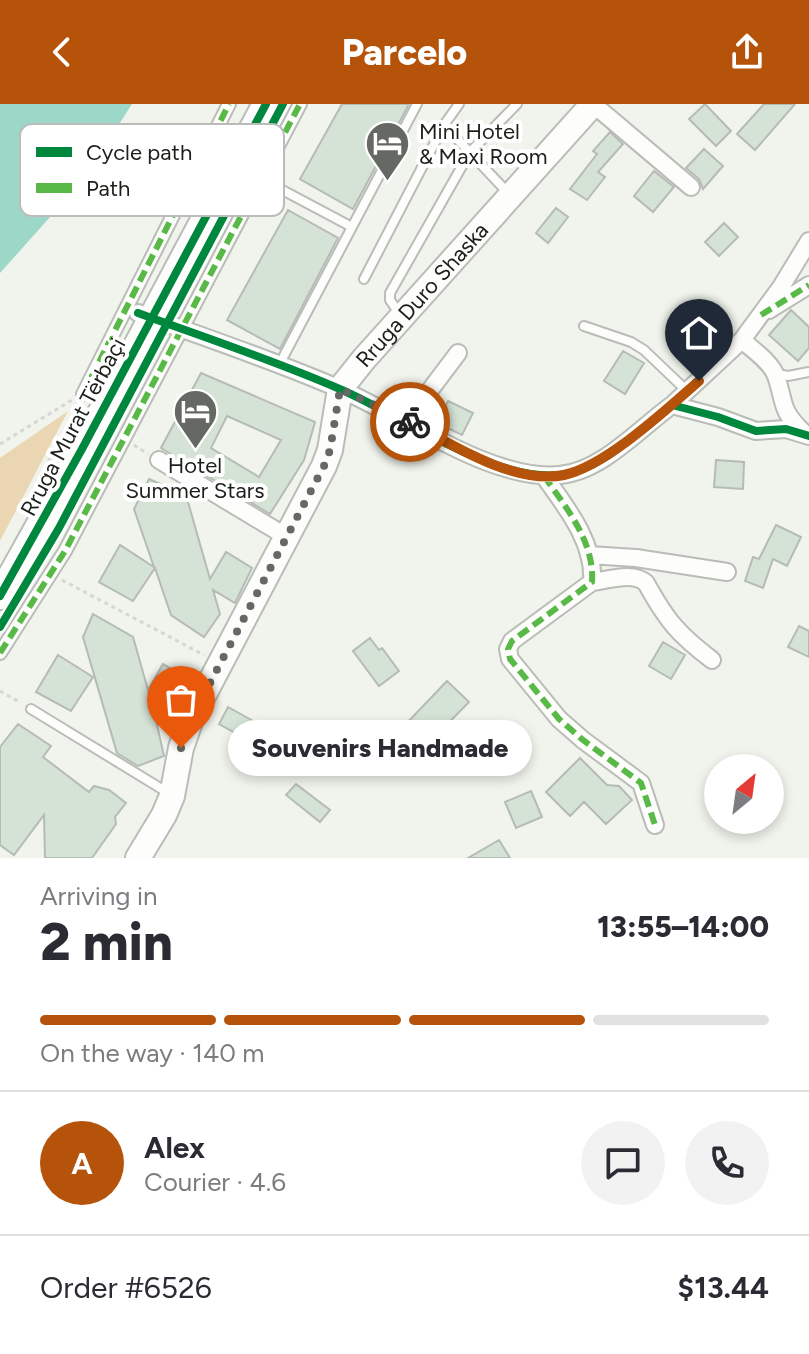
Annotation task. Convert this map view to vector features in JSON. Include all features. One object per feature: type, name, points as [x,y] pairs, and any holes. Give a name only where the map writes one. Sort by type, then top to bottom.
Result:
[{"type":"main road","name":"Rruga Murat Tërbaçi","points":[[237,124],[247,104]]},
{"type":"main road","name":"Rruga Murat Tërbaçi","points":[[255,124],[266,104]]},
{"type":"main road","name":"Rruga Duro Shaska","points":[[138,858],[172,796],[181,748],[191,719],[330,450],[340,389],[593,104]]},
{"type":"main road","name":"Rruga Murat Tërbaçi","points":[[0,596],[24,557],[193,216]]},
{"type":"main road","name":"Rruga Murat Tërbaçi","points":[[0,568],[202,216]]},
{"type":"street","points":[[219,124],[229,104]]},
{"type":"street","points":[[284,134],[300,104]]},
{"type":"street","points":[[593,104],[691,187]]},
{"type":"street","points":[[83,394],[173,216]]},
{"type":"street","points":[[0,653],[52,574],[241,216]]},
{"type":"street","points":[[145,316],[340,389],[489,462],[544,476],[564,475],[589,466],[672,405],[742,340],[809,241]]},
{"type":"street","points":[[761,315],[809,285]]},
{"type":"street","points":[[742,340],[776,374],[788,417],[807,437]]},
{"type":"street","points":[[396,416],[418,406],[458,353]]},
{"type":"street","points":[[672,405],[756,431],[786,429],[807,437]]},
{"type":"street","points":[[159,460],[287,537]]},
{"type":"street","points":[[544,476],[574,521],[589,555],[592,582]]},
{"type":"street","points":[[589,555],[636,558],[727,572]]},
{"type":"street","points":[[655,825],[641,783],[559,719],[518,671],[508,649],[512,641],[592,582],[633,577],[641,578],[646,583],[666,620],[684,639],[712,660]]},
{"type":"lane","points":[[279,365],[417,104]]},
{"type":"lane","points":[[364,279],[444,125],[459,104]]},
{"type":"lane","points":[[402,317],[391,303],[390,293],[470,152],[517,104]]},
{"type":"lane","points":[[444,125],[511,196]]},
{"type":"lane","points":[[284,191],[352,227]]},
{"type":"lane","points":[[584,326],[631,342],[644,350],[687,391]]},
{"type":"lane","points":[[776,374],[788,376],[809,372]]},
{"type":"lane","points":[[31,709],[172,796]]},
{"type":"path","points":[[0,444],[83,394]]},
{"type":"path","points":[[36,487],[83,394]]},
{"type":"path","points":[[123,439],[159,460]]},
{"type":"path","points":[[52,574],[220,664]]},
{"type":"path","points":[[0,691],[31,709]]},
{"type":"shaded area","points":[[0,104],[132,104],[119,124],[20,124],[20,216],[51,216],[0,273]]},
{"type":"shaded area","points":[[68,411],[0,541],[0,458]]},
{"type":"building","points":[[342,104],[409,104],[353,209],[300,179]]},
{"type":"building","points":[[705,104],[731,131],[716,146],[689,119]]},
{"type":"building","points":[[764,104],[795,104],[755,150],[737,134]]},
{"type":"building","points":[[610,132],[623,144],[598,172],[605,177],[587,200],[570,189],[597,154],[593,151]]},
{"type":"building","points":[[704,149],[723,166],[703,189],[699,179],[686,168]]},
{"type":"building","points":[[654,171],[674,187],[653,212],[634,196]]},
{"type":"building","points":[[556,208],[568,217],[548,243],[536,233]]},
{"type":"building","points":[[288,210],[338,238],[280,349],[227,320]]},
{"type":"building","points":[[724,223],[738,237],[719,256],[705,242]]},
{"type":"building","points":[[791,310],[809,327],[809,348],[798,361],[769,335]]},
{"type":"building","points":[[623,351],[644,363],[625,394],[604,381]]},
{"type":"building","points":[[201,373],[315,422],[304,460],[270,514],[161,448]],"holes":[[[227,416],[281,440],[259,477],[211,448]]]},
{"type":"building","points":[[448,401],[473,413],[462,435],[437,423]]},
{"type":"building","points":[[716,460],[744,462],[743,489],[714,487]]},
{"type":"building","points":[[149,479],[186,495],[210,579],[226,552],[252,568],[235,603],[213,590],[220,614],[204,637],[171,615],[155,568],[133,601],[99,582],[120,545],[154,567],[134,509]]},
{"type":"building","points":[[776,525],[801,537],[787,566],[773,559],[763,588],[745,581],[753,557],[759,559]]},
{"type":"building","points":[[93,614],[133,637],[148,690],[163,664],[189,680],[172,714],[152,703],[164,756],[138,766],[117,753],[83,637]]},
{"type":"building","points":[[799,626],[809,631],[809,657],[788,647]]},
{"type":"building","points":[[370,638],[379,650],[382,648],[399,671],[379,686],[353,651]]},
{"type":"building","points":[[663,642],[685,655],[671,679],[649,666]]},
{"type":"building","points":[[58,655],[93,677],[71,711],[36,692]]},
{"type":"building","points":[[447,681],[469,702],[427,745],[405,725]]},
{"type":"building","points":[[228,707],[255,722],[246,739],[219,724]]},
{"type":"building","points":[[18,724],[51,746],[43,757],[89,792],[94,786],[109,790],[126,803],[115,817],[116,824],[92,858],[45,858],[44,815],[14,855],[0,845],[0,747]]},
{"type":"building","points":[[263,743],[289,760],[281,772],[255,754]]},
{"type":"building","points":[[580,758],[607,785],[619,786],[632,800],[606,824],[584,802],[570,816],[546,792]]},
{"type":"building","points":[[296,784],[330,810],[320,822],[286,795]]},
{"type":"building","points":[[531,791],[542,817],[516,828],[505,802]]},
{"type":"building","points":[[499,840],[510,858],[468,858]]},
{"type":"marked path","points":[[219,124],[229,104]]},
{"type":"marked path","points":[[284,134],[300,104]]},
{"type":"marked path","points":[[83,394],[173,216]]},
{"type":"marked path","points":[[0,653],[65,551],[241,216]]},
{"type":"marked path","points":[[761,315],[809,285]]},
{"type":"marked path","points":[[544,476],[584,539],[592,567],[592,582],[512,641],[508,649],[510,659],[559,719],[641,783],[655,825]]},
{"type":"cycle path","points":[[255,124],[266,104]]},
{"type":"cycle path","points":[[272,124],[283,104]]},
{"type":"cycle path","points":[[0,596],[206,216]]},
{"type":"cycle path","points":[[0,627],[59,528],[224,216]]},
{"type":"cycle path","points":[[138,313],[342,390],[478,458],[534,474],[560,475],[591,466],[619,448],[672,405],[756,431],[786,429],[809,436]]},
{"type":"way so far","points":[[181,748],[191,719],[324,466],[330,450],[340,389],[410,422]]},
{"type":"place","name":"Mini Hotel & Maxi Room","points":[[388,183]]},
{"type":"place","name":"Hotel Summer Stars","points":[[195,451]]},
{"type":"place","name":"Souvenirs Handmade","points":[[181,748]]},
{"type":"route","points":[[410,422],[489,462],[544,476],[564,475],[589,466],[609,454],[699,381]]}]
